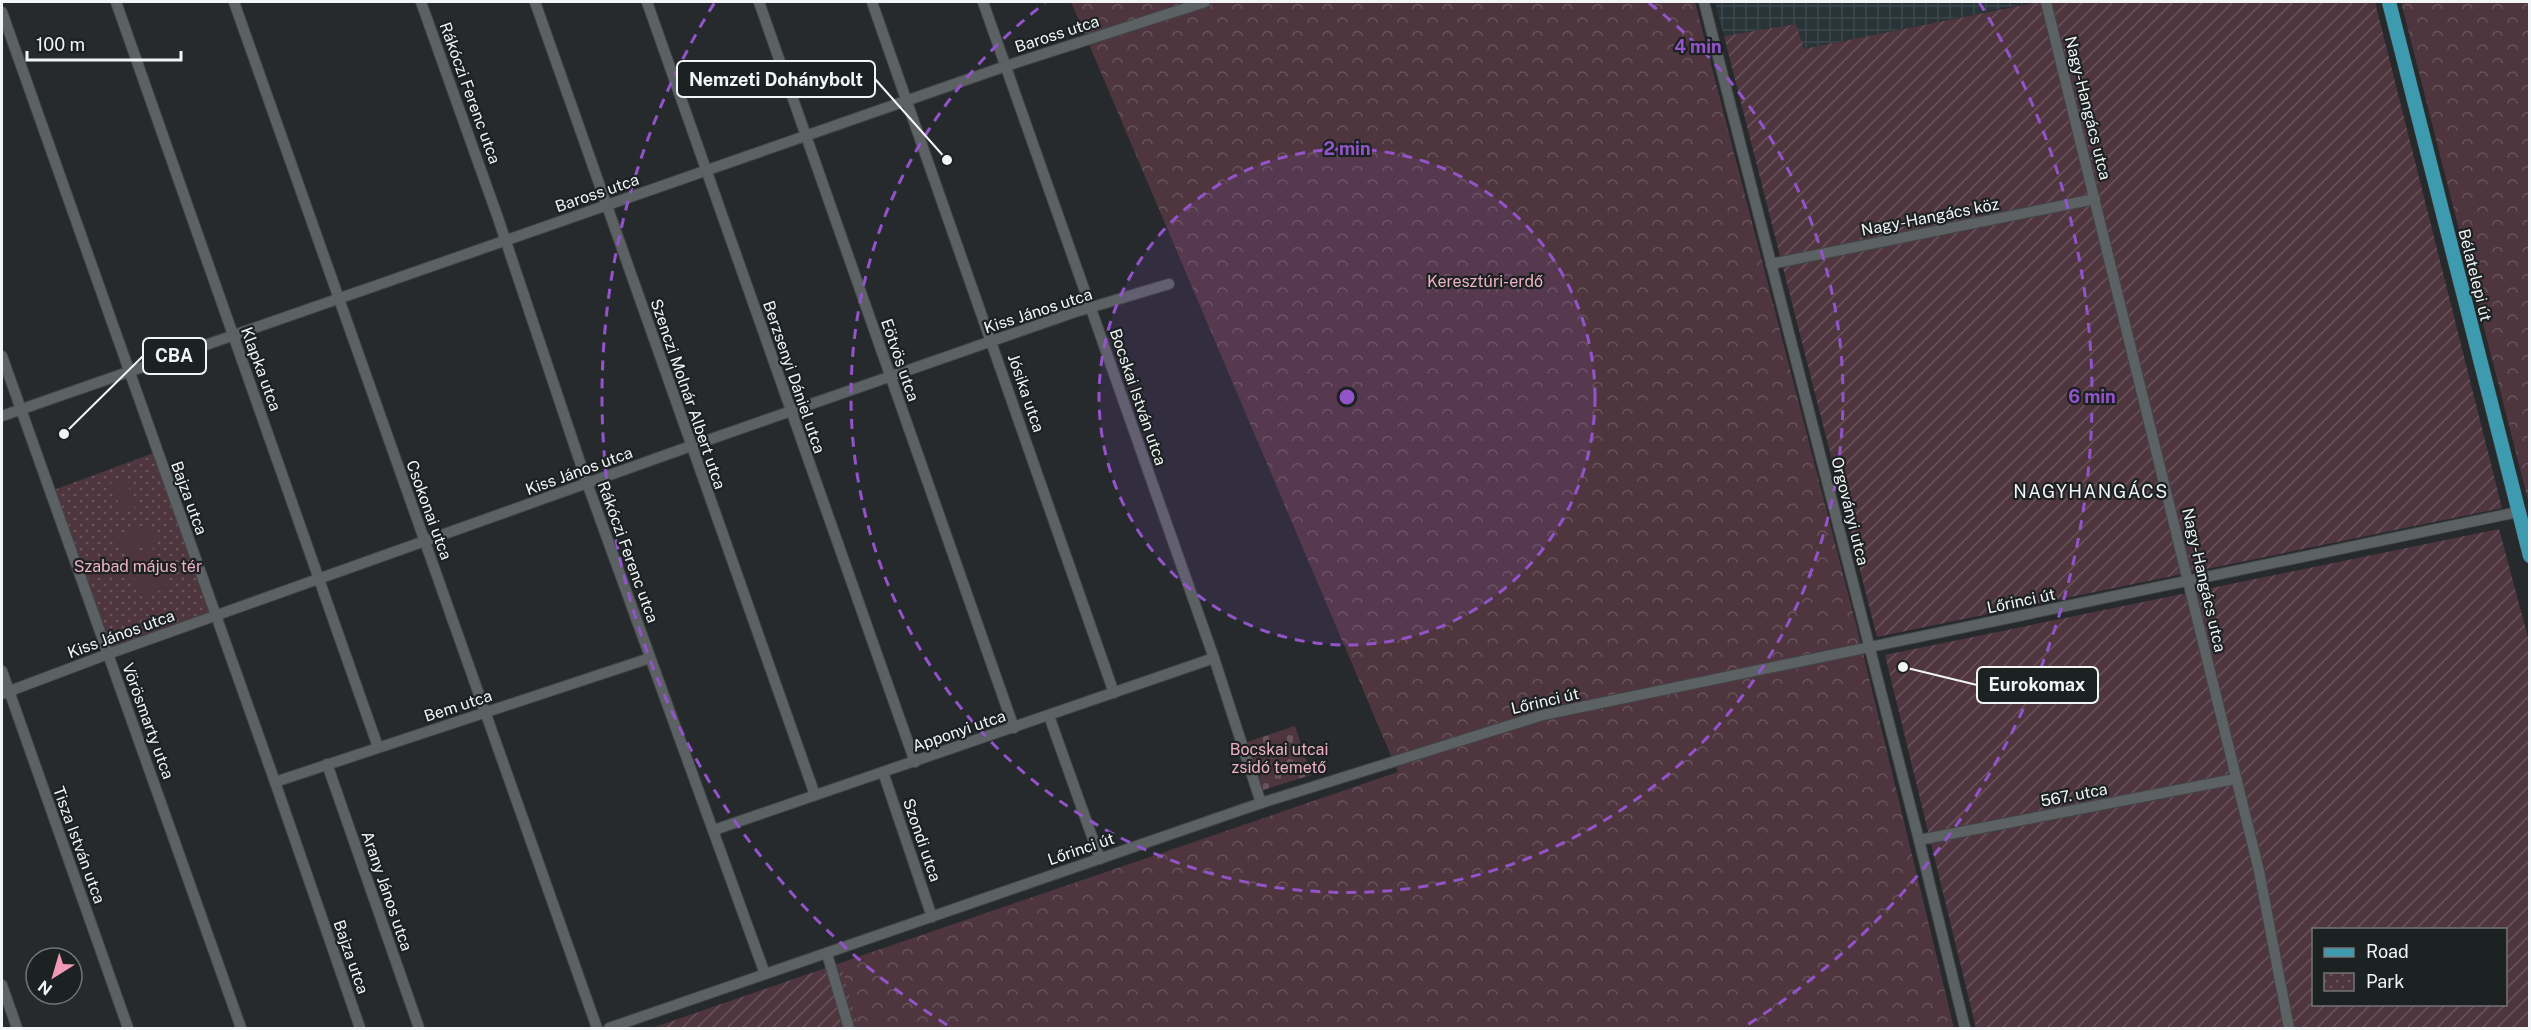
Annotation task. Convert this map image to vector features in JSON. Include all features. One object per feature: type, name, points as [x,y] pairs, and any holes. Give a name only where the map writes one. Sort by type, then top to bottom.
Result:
[{"type":"main road","name":"Bélatelepi út","points":[[2389,2],[2529,556]]},
{"type":"street","name":"Klapka utca","points":[[116,2],[378,747]]},
{"type":"street","name":"Csokonai utca","points":[[234,2],[597,1029]]},
{"type":"street","name":"Rákóczi Ferenc utca","points":[[421,2],[506,240],[587,483],[765,974]]},
{"type":"street","name":"Szenczi Molnár Albert utca","points":[[535,2],[815,795]]},
{"type":"street","name":"Berzsenyi Dániel utca","points":[[646,2],[915,762]]},
{"type":"street","name":"Eötvös utca","points":[[759,2],[1014,728]]},
{"type":"street","name":"Jósika utca","points":[[872,2],[1114,693]]},
{"type":"street","name":"Bocskai István utca","points":[[983,2],[1214,658],[1262,803]]},
{"type":"street","name":"Baross utca","points":[[2,416],[128,374],[233,335],[1006,66],[1204,2]]},
{"type":"street","name":"Orgoványi utca","points":[[1704,2],[1919,840],[1965,1029]]},
{"type":"street","name":"Nagy-Hangács utca","points":[[2046,2],[2259,871],[2289,1029]]},
{"type":"street","name":"Bajza utca","points":[[2,12],[128,374],[275,782],[360,1029]]},
{"type":"street","name":"Nagy-Hangács köz","points":[[1771,264],[2095,199]]},
{"type":"street","name":"Kiss János utca","points":[[5,693],[108,654],[691,446],[1071,313],[1091,309],[1169,284]]},
{"type":"street","name":"Vörösmarty utca","points":[[2,356],[241,1029]]},
{"type":"street","name":"Lőrinci út","points":[[609,1029],[1262,803],[1543,715],[2518,512]]},
{"type":"street","name":"Bem utca","points":[[275,782],[650,658]]},
{"type":"street","name":"Apponyi utca","points":[[714,830],[1214,658]]},
{"type":"street","name":"Tisza István utca","points":[[2,671],[5,693],[129,1029]]},
{"type":"street","points":[[1049,716],[1100,859]]},
{"type":"street","name":"Arany János utca","points":[[327,764],[419,1029]]},
{"type":"street","name":"Szondi utca","points":[[883,772],[932,917]]},
{"type":"street","name":"567. utca","points":[[1919,840],[2235,779]]},
{"type":"street","points":[[827,954],[849,1029]]},
{"type":"street","points":[[2,985],[17,1029]]},
{"type":"shaded area","points":[[1715,2],[2034,2],[1804,49],[1796,24],[1724,36]]},
{"type":"green space","name":"Keresztúri-erdő","points":[[1071,2],[1695,2],[1857,628],[1954,1028],[859,1028],[840,963],[1398,772]]},
{"type":"green space","points":[[2375,2],[2502,508],[1877,637],[1724,36],[1796,24],[1804,49],[2033,3]]},
{"type":"green space","points":[[2401,2],[2529,2],[2529,504]]},
{"type":"green space","name":"Szabad május tér","points":[[156,452],[216,617],[108,654],[51,491]]},
{"type":"green space","points":[[125,478],[136,507],[122,512],[111,483]]},
{"type":"green space","points":[[149,523],[156,541],[121,554],[114,536]]},
{"type":"green space","points":[[2499,529],[2529,641],[2529,1028],[1976,1028],[1885,655]]},
{"type":"green space","points":[[152,547],[167,588],[141,597],[126,556]]},
{"type":"green space","name":"Bocskai utcai zsidó temető","points":[[1295,726],[1311,775],[1263,790],[1247,742]]},
{"type":"green space","points":[[840,963],[859,1028],[652,1028]]},
{"type":"place","name":"Nemzeti Dohánybolt","points":[[947,160]]},
{"type":"place","name":"CBA","points":[[64,434]]},
{"type":"place","name":"Eurokomax","points":[[1903,667]]},
{"type":"district","name":"NAGYHANGÁCS","points":[[2091,491]]}]
